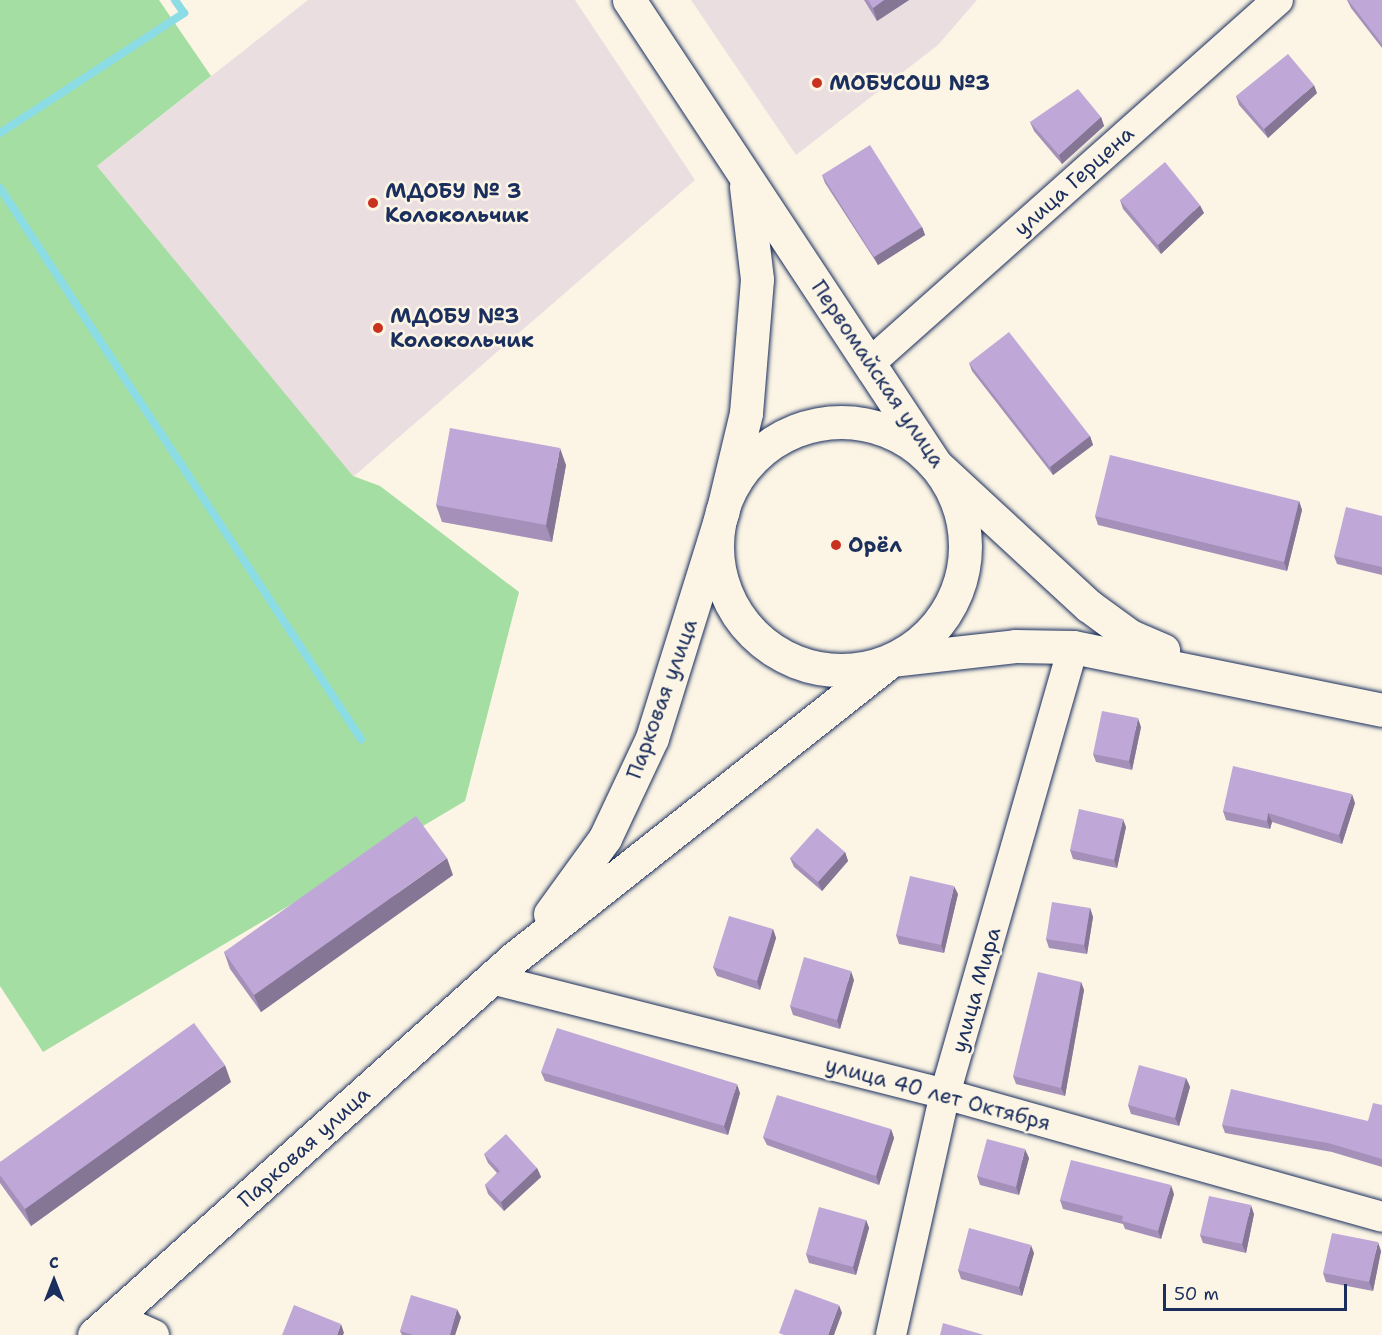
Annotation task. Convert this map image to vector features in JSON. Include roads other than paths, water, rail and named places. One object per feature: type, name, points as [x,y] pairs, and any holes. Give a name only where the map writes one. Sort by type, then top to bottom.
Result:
[{"type":"main road","name":"Первомайская улица","points":[[629,0],[936,465],[1089,606],[1130,636],[1214,672]]},
{"type":"main road","name":"Первомайская улица","points":[[742,173],[753,219],[757,279],[746,413],[722,513],[720,575],[733,608],[756,637],[786,657],[820,668],[856,669],[891,660],[1003,647],[1073,647],[1214,672],[1382,710]]},
{"type":"main road","points":[[722,513],[751,460],[778,439],[810,426],[844,422],[879,428],[910,442],[936,465]]},
{"type":"main road","name":"Парковая улица","points":[[104,1326],[502,969],[942,619],[958,590],[965,557],[964,524],[936,465]]},
{"type":"main road","name":"Парковая улица","points":[[502,969],[574,885],[629,792],[674,680],[722,513]]},
{"type":"street","name":"улица Герцена","points":[[870,363],[1278,0]]},
{"type":"street","name":"улица Мира","points":[[891,1335],[945,1094],[1073,647]]},
{"type":"street","name":"улица 40 лет Октября","points":[[502,969],[1382,1217]]},
{"type":"street","points":[[104,1326],[154,1335]]},
{"type":"waterway","points":[[0,133],[184,13],[175,0]]},
{"type":"waterway","points":[[0,188],[361,739]]},
{"type":"place","name":"МОБУСОШ №3","points":[[817,83]]},
{"type":"place","name":"МДОБУ № 3 Колокольчик","points":[[373,203]]},
{"type":"place","name":"МДОБУ №3 Колокольчик","points":[[378,328]]},
{"type":"place","name":"Орёл","points":[[836,545]]}]
